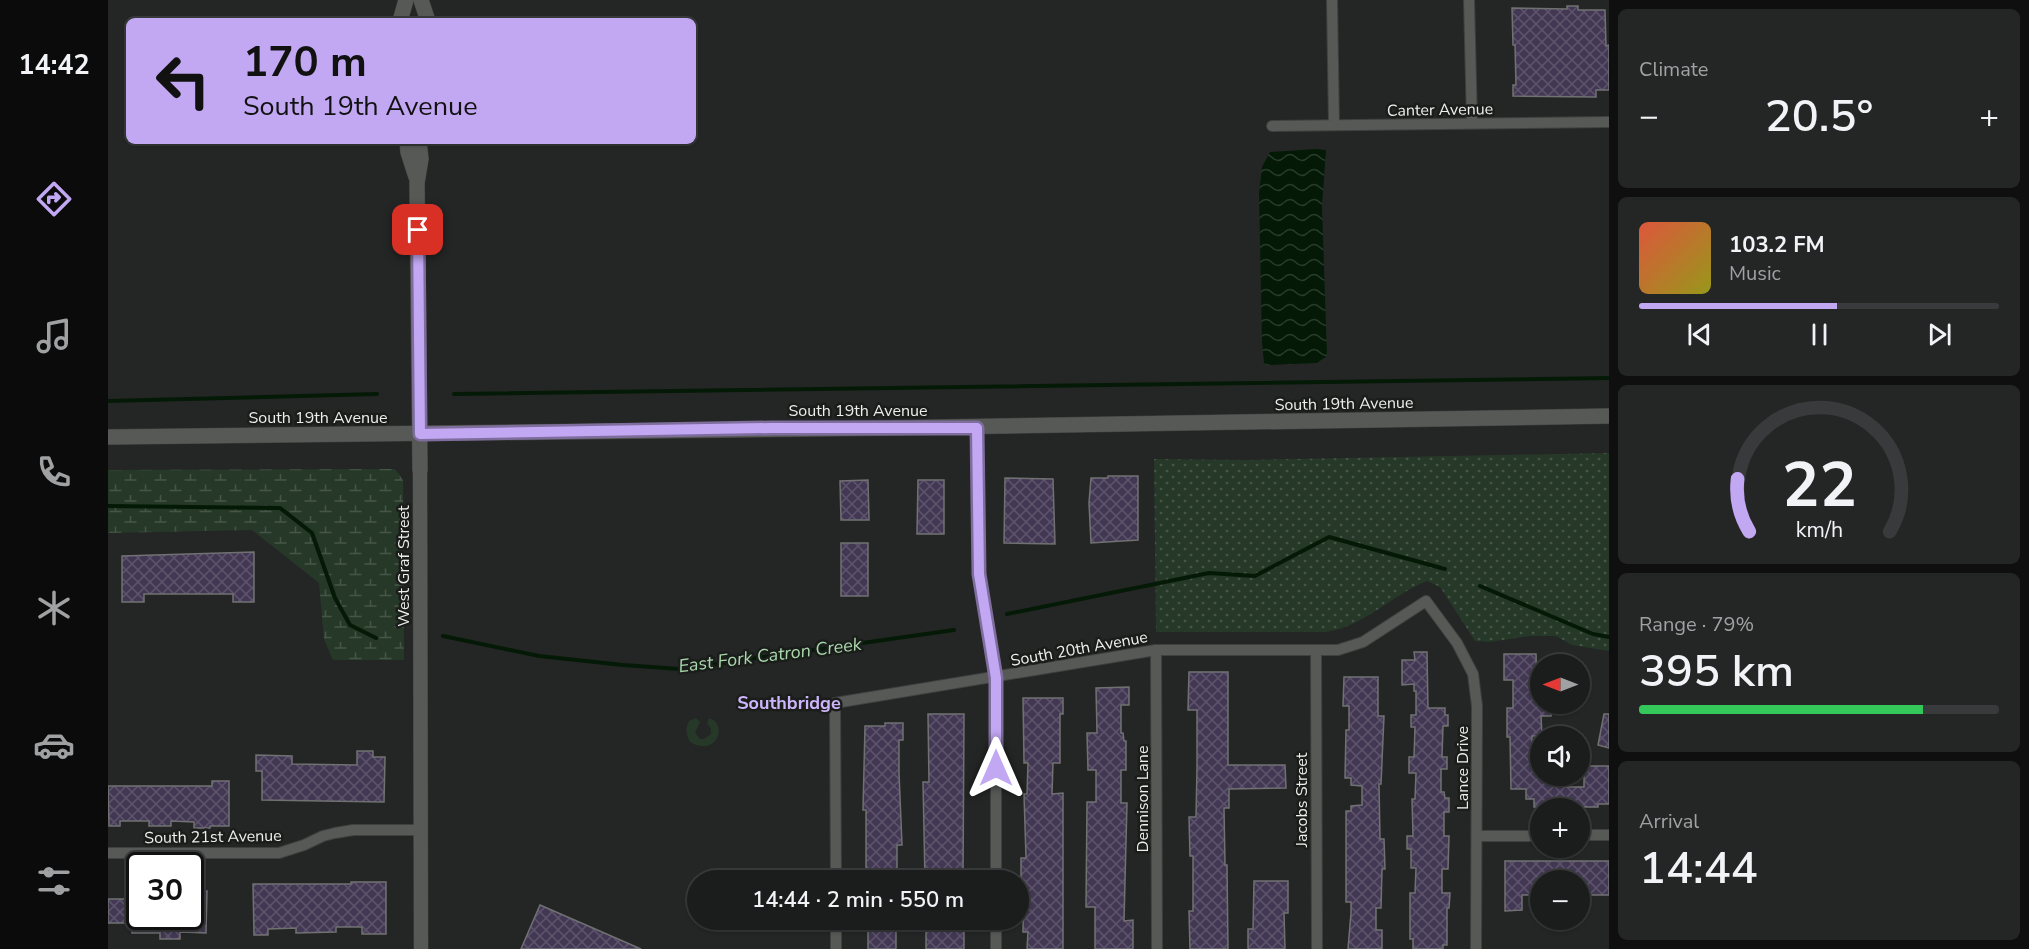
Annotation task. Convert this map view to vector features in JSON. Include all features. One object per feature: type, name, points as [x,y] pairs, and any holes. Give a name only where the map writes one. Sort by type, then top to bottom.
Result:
[{"type":"main road","points":[[401,18],[406,0]]},
{"type":"main road","points":[[421,0],[427,18]]},
{"type":"main road","name":"West Graf Street","points":[[407,144],[417,183]]},
{"type":"main road","name":"West Graf Street","points":[[419,144],[421,159],[417,183],[420,470]]},
{"type":"main road","name":"South 19th Avenue","points":[[108,437],[771,428],[977,428],[1609,416]]},
{"type":"street","points":[[1332,0],[1334,125]]},
{"type":"street","points":[[1469,0],[1472,123]]},
{"type":"street","name":"Canter Avenue","points":[[1272,126],[1609,122]]},
{"type":"street","points":[[977,428],[979,574],[996,678],[996,870]]},
{"type":"street","name":"West Graf Street","points":[[420,470],[421,949]]},
{"type":"street","name":"South 20th Avenue","points":[[836,870],[835,703],[1156,650],[1338,650],[1363,642],[1426,601]]},
{"type":"street","name":"Lance Drive","points":[[1426,601],[1457,643],[1473,674],[1477,706],[1476,949]]},
{"type":"street","name":"Dennison Lane","points":[[1156,650],[1157,949]]},
{"type":"street","name":"Jacobs Street","points":[[1316,651],[1317,949]]},
{"type":"street","name":"South 21st Avenue","points":[[108,853],[279,853],[323,836],[353,830],[422,830]]},
{"type":"street","points":[[1590,835],[1609,835]]},
{"type":"street","points":[[1477,836],[1530,836]]},
{"type":"street","points":[[836,930],[836,949]]},
{"type":"street","points":[[996,930],[996,949]]},
{"type":"green space","points":[[1609,453],[1609,651],[1572,645],[1556,636],[1530,636],[1489,642],[1475,641],[1440,587],[1427,581],[1352,624],[1325,632],[1156,632],[1154,459],[1245,460]]},
{"type":"green space","points":[[395,469],[403,480],[404,660],[333,660],[324,639],[319,583],[252,530],[108,533],[108,470]]},
{"type":"green space","points":[[696,718],[700,722],[695,733],[700,739],[711,734],[707,723],[709,718],[715,721],[719,732],[713,743],[700,746],[690,742],[687,727],[689,721]]},
{"type":"water","points":[[1326,150],[1322,206],[1327,356],[1317,363],[1267,365],[1264,363],[1262,342],[1259,193],[1262,167],[1270,152]]},
{"type":"building","points":[[1567,6],[1578,6],[1578,10],[1605,10],[1606,46],[1609,45],[1609,90],[1596,90],[1596,97],[1513,96],[1513,85],[1516,85],[1512,8],[1567,9]]},
{"type":"building","points":[[1108,476],[1138,476],[1138,540],[1091,543],[1089,503],[1091,478],[1108,478]]},
{"type":"building","points":[[1005,478],[1053,479],[1055,544],[1004,543]]},
{"type":"building","points":[[868,480],[869,520],[841,520],[840,481]]},
{"type":"building","points":[[918,480],[944,480],[944,534],[917,534]]},
{"type":"building","points":[[841,543],[868,543],[868,596],[841,596]]},
{"type":"building","points":[[254,552],[254,602],[233,602],[233,594],[144,594],[144,602],[122,602],[122,556]]},
{"type":"building","points":[[1414,652],[1427,652],[1428,708],[1445,708],[1445,715],[1448,715],[1448,726],[1443,726],[1442,757],[1447,757],[1447,769],[1441,769],[1441,792],[1444,792],[1445,798],[1449,798],[1449,812],[1444,812],[1444,836],[1449,836],[1448,869],[1442,869],[1442,893],[1450,893],[1449,908],[1447,908],[1447,945],[1443,945],[1443,949],[1413,949],[1413,939],[1410,939],[1410,893],[1415,893],[1416,868],[1411,868],[1411,849],[1407,849],[1407,836],[1413,836],[1412,799],[1415,799],[1416,773],[1409,773],[1409,757],[1414,757],[1415,727],[1411,727],[1411,715],[1416,715],[1416,691],[1414,691],[1414,684],[1402,685],[1402,660],[1415,660]]},
{"type":"building","points":[[1504,654],[1530,654],[1530,714],[1551,714],[1551,716],[1541,716],[1542,726],[1530,726],[1530,786],[1590,786],[1590,766],[1609,766],[1609,804],[1590,807],[1590,798],[1526,799],[1526,789],[1511,789],[1507,708],[1513,708],[1513,680],[1504,680]]},
{"type":"building","points":[[1189,672],[1228,672],[1228,765],[1285,765],[1286,788],[1229,789],[1229,808],[1224,808],[1228,949],[1190,949],[1189,911],[1193,911],[1193,856],[1190,856],[1189,817],[1196,817],[1197,710],[1188,710]]},
{"type":"building","points":[[1344,677],[1378,677],[1378,716],[1384,716],[1381,784],[1379,784],[1380,839],[1384,839],[1385,869],[1382,869],[1381,908],[1376,908],[1376,930],[1382,930],[1382,949],[1348,949],[1351,902],[1346,902],[1346,811],[1351,811],[1351,806],[1362,805],[1362,786],[1351,785],[1351,778],[1345,778],[1349,706],[1343,706]]},
{"type":"building","points":[[1129,687],[1129,705],[1121,705],[1121,733],[1126,741],[1126,770],[1121,770],[1121,803],[1127,803],[1124,921],[1133,920],[1133,949],[1095,949],[1095,907],[1086,907],[1087,802],[1096,802],[1096,770],[1088,770],[1087,733],[1097,733],[1096,688]]},
{"type":"building","points":[[1023,698],[1063,698],[1063,714],[1060,714],[1060,763],[1053,763],[1052,794],[1063,793],[1063,949],[1027,949],[1028,932],[1023,932],[1023,930],[1029,930],[1029,870],[1021,870],[1021,858],[1026,858],[1024,794],[1027,794],[1028,763],[1024,763]]},
{"type":"building","points":[[928,714],[964,714],[963,870],[925,870],[923,782],[929,782]]},
{"type":"building","points":[[1604,714],[1609,714],[1609,748],[1598,745]]},
{"type":"building","points":[[885,723],[903,723],[903,740],[899,740],[902,845],[897,845],[897,870],[866,870],[866,810],[863,810],[865,726],[885,726]]},
{"type":"building","points":[[357,751],[373,751],[373,757],[385,757],[384,802],[262,800],[262,771],[256,771],[256,755],[292,756],[292,764],[357,765]]},
{"type":"building","points":[[212,781],[229,781],[229,826],[194,828],[194,822],[171,821],[171,826],[149,826],[149,821],[120,821],[120,826],[109,826],[108,786],[212,786]]},
{"type":"building","points":[[1505,861],[1609,861],[1609,895],[1590,895],[1590,870],[1530,870],[1530,895],[1522,895],[1522,910],[1505,911]]},
{"type":"building","points":[[1254,881],[1288,881],[1288,913],[1284,913],[1285,949],[1248,949],[1248,929],[1253,929]]},
{"type":"building","points":[[351,882],[386,882],[386,934],[362,934],[362,927],[336,927],[336,932],[296,933],[296,928],[268,929],[268,935],[254,935],[253,884],[351,884]]},
{"type":"building","points":[[204,891],[207,891],[206,933],[180,932],[180,939],[160,939],[160,933],[132,933],[132,930],[204,930]]},
{"type":"building","points":[[108,899],[126,899],[126,923],[108,923]]},
{"type":"building","points":[[540,905],[641,949],[521,949]]},
{"type":"building","points":[[868,930],[896,930],[896,949],[868,949]]},
{"type":"building","points":[[926,930],[964,930],[964,949],[926,949]]},
{"type":"waterway","points":[[454,394],[1609,378]]},
{"type":"waterway","points":[[108,401],[377,394]]},
{"type":"waterway","name":"East Fork Catron Creek","points":[[108,506],[280,508],[312,533],[335,598],[350,625],[376,638]]},
{"type":"waterway","name":"East Fork Catron Creek","points":[[1007,614],[1209,573],[1255,576],[1329,537],[1445,569]]},
{"type":"waterway","name":"East Fork Catron Creek","points":[[1480,586],[1593,634],[1609,637]]},
{"type":"waterway","name":"East Fork Catron Creek","points":[[443,636],[539,656],[680,669],[954,630]]},
{"type":"district","name":"Southbridge","points":[[789,703]]},
{"type":"route","points":[[418,230],[420,434],[771,428],[977,428],[979,574],[996,678],[996,768]]}]
